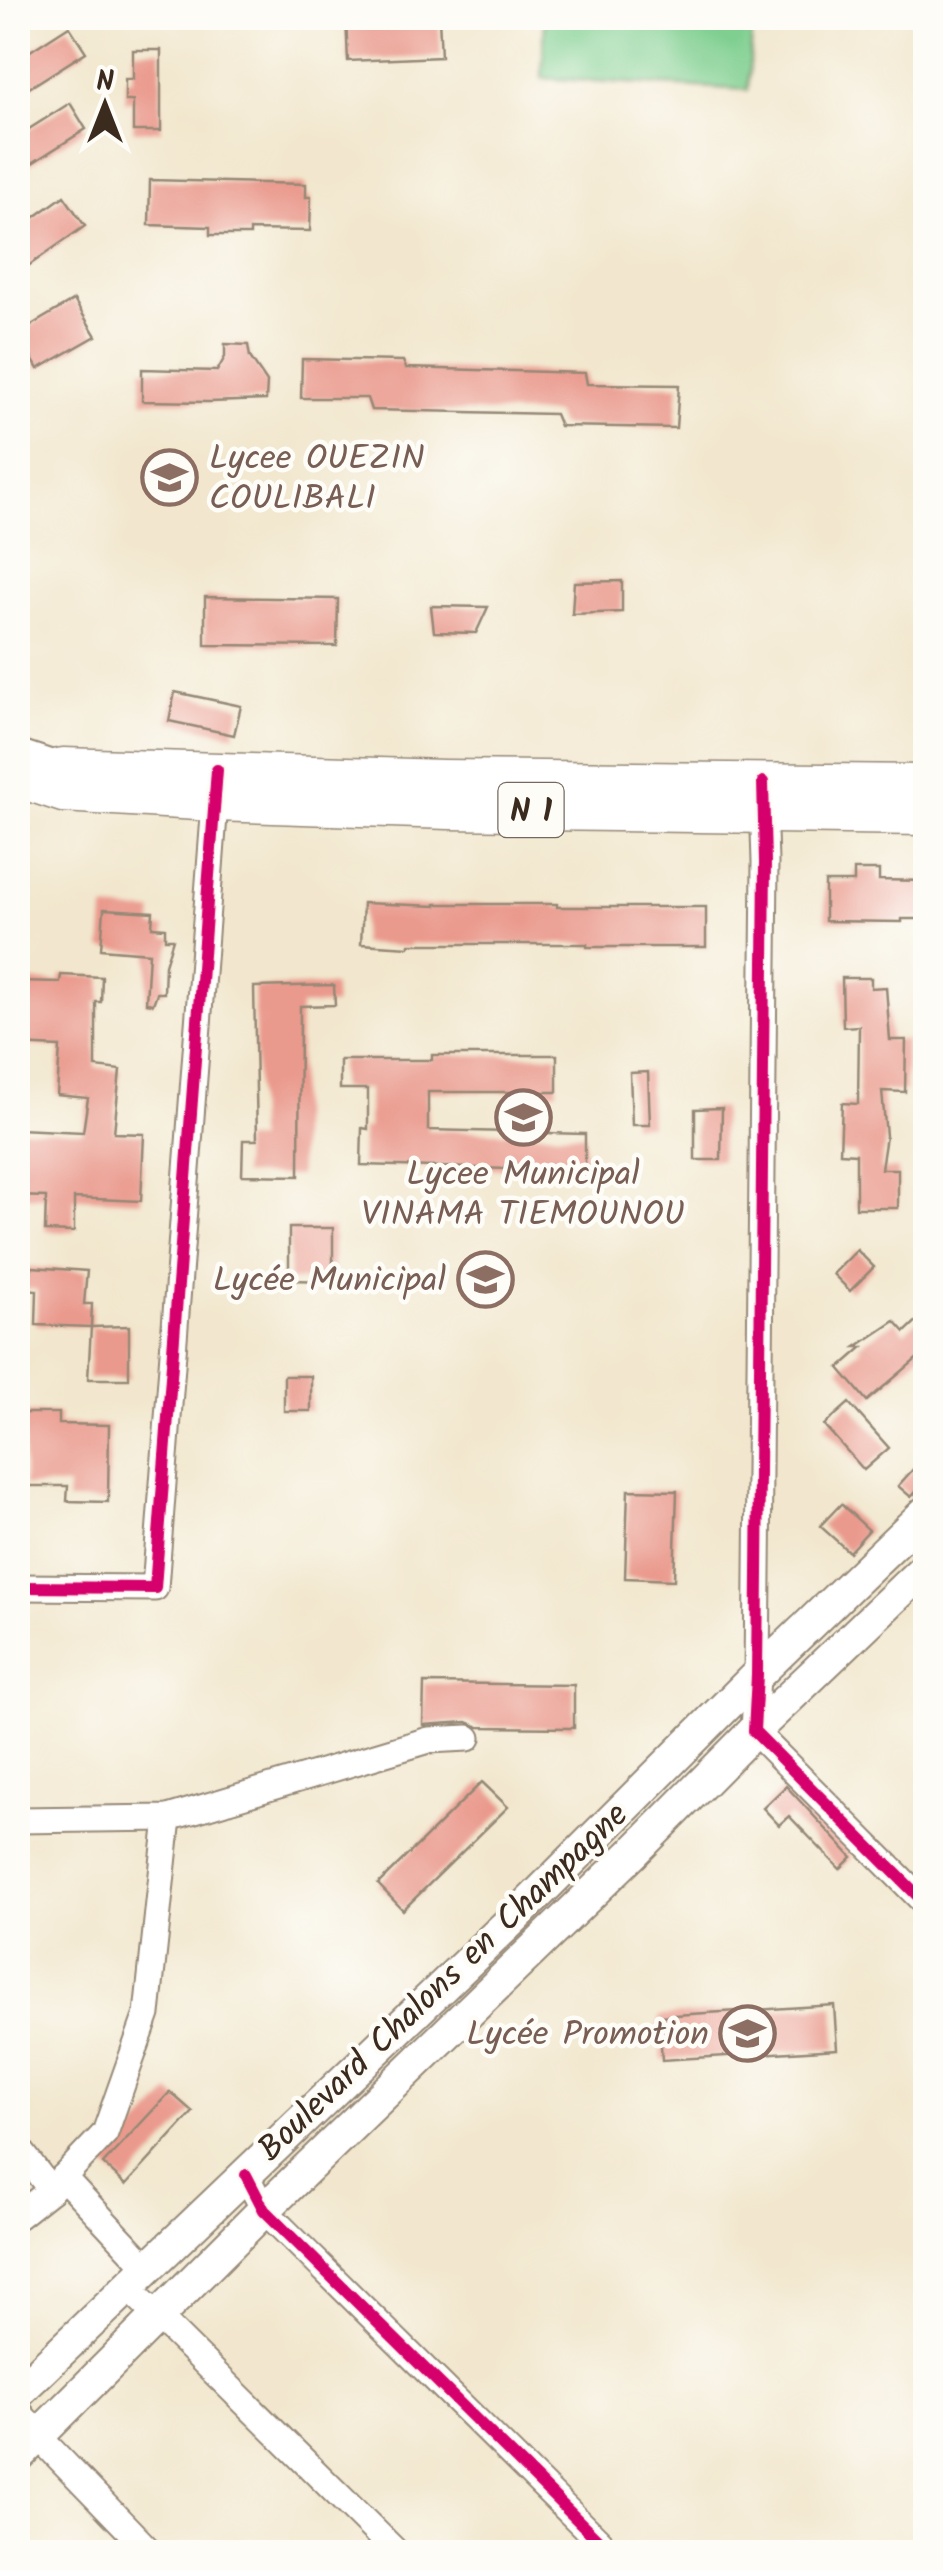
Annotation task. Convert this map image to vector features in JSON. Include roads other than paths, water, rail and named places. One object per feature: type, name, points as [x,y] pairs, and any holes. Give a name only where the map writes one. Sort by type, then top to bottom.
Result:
[{"type":"highway","name":"N 1","points":[[18,778],[63,767],[216,786]]},
{"type":"highway","name":"N 1","points":[[18,778],[64,793],[443,779],[763,797],[926,816]]},
{"type":"highway","name":"N 1","points":[[763,797],[926,784]]},
{"type":"main road","name":"Boulevard Chalons en Champagne","points":[[18,2392],[513,1919],[926,1512]]},
{"type":"main road","name":"Boulevard Chalons en Champagne","points":[[28,2446],[264,2210],[926,1568]]},
{"type":"street","points":[[18,752],[63,767]]},
{"type":"street","points":[[18,1587],[155,1588],[216,786]]},
{"type":"street","points":[[763,797],[754,1731],[926,1904]]},
{"type":"street","points":[[18,1820],[168,1818],[429,1740],[468,1738]]},
{"type":"street","points":[[18,2216],[57,2183],[105,2133],[147,2014],[168,1818]]},
{"type":"street","points":[[18,2147],[57,2183],[139,2278],[156,2317],[396,2552]]},
{"type":"street","points":[[18,2174],[57,2183]]},
{"type":"street","points":[[246,2174],[264,2210],[610,2552]]},
{"type":"street","points":[[18,2410],[28,2446],[150,2552]]},
{"type":"place","name":"Lycee OUEZIN COULIBALI","points":[[170,477]]},
{"type":"place","name":"Lycee Municipal VINAMA TIEMOUNOU","points":[[523,1117]]},
{"type":"place","name":"Lycée Municipal","points":[[485,1279]]},
{"type":"place","name":"Lycée Promotion","points":[[748,2033]]}]
